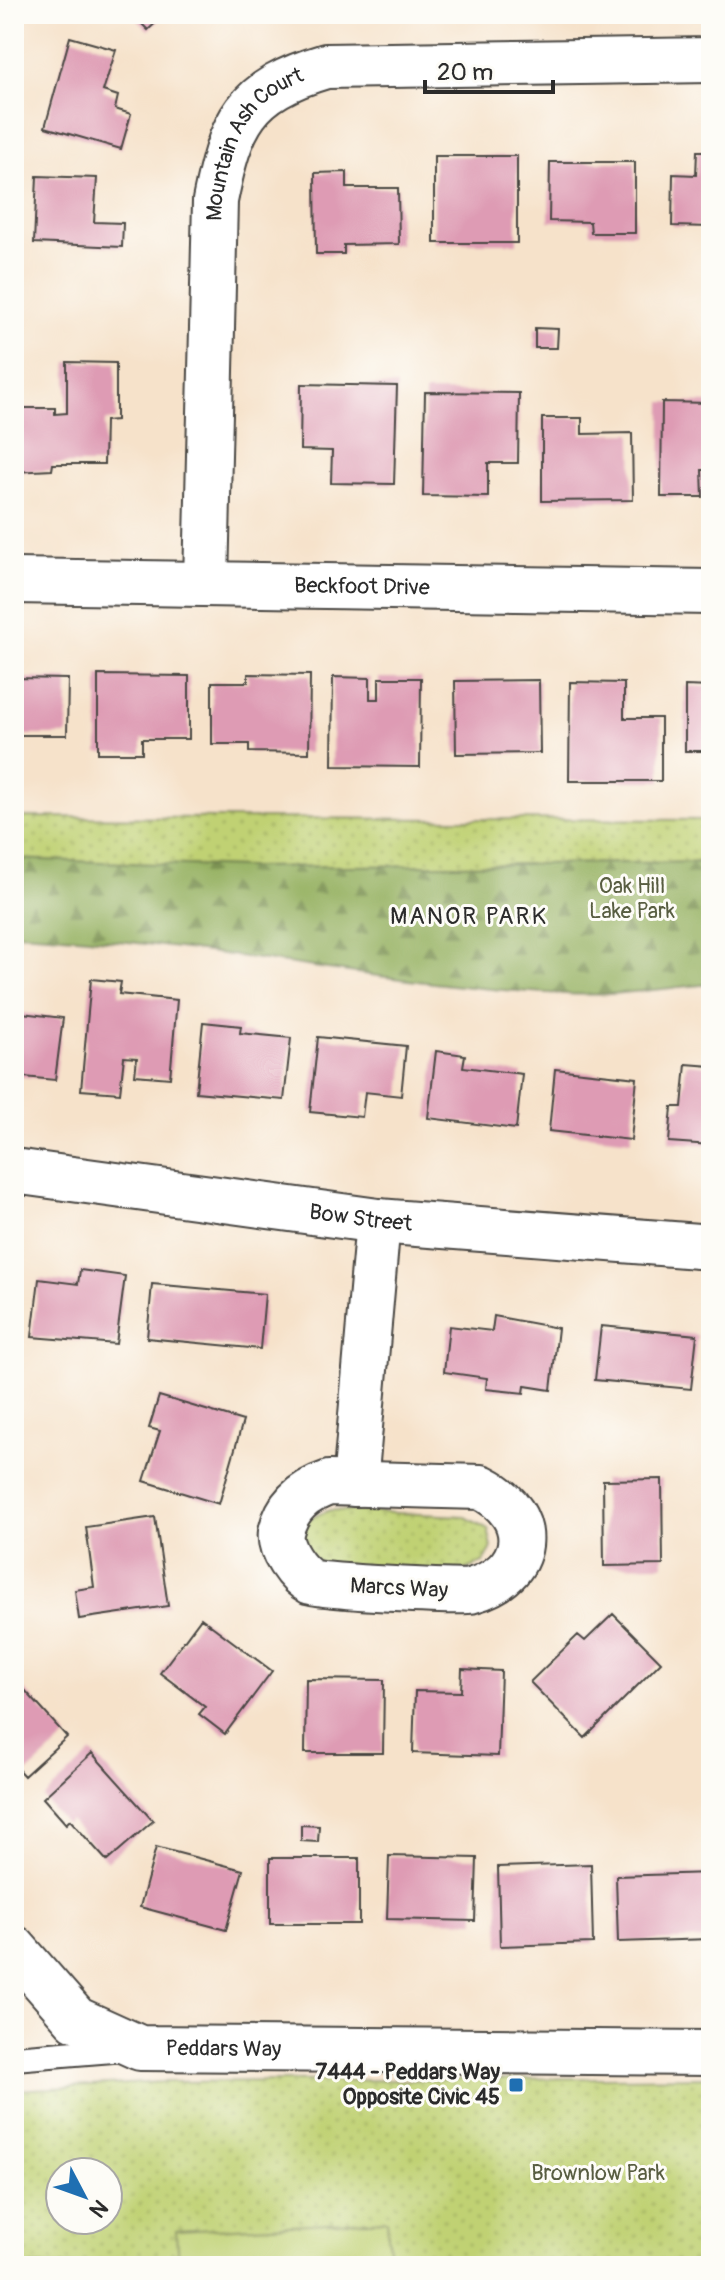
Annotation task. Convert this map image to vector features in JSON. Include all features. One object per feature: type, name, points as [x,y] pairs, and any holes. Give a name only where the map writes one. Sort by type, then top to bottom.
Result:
[{"type":"street","name":"Mountain Ash Court","points":[[206,583],[215,201],[227,144],[252,103],[291,76],[326,66],[711,60]]},
{"type":"street","name":"Beckfoot Drive","points":[[14,581],[711,592]]},
{"type":"street","name":"Bow Street","points":[[14,1171],[378,1221],[711,1247]]},
{"type":"street","points":[[355,1484],[378,1221]]},
{"type":"street","name":"Marcs Way","points":[[329,1483],[355,1484],[481,1487],[502,1497],[518,1518],[522,1541],[512,1562],[497,1579],[468,1591],[312,1583],[291,1564],[280,1536],[288,1511],[306,1491],[329,1483]]},
{"type":"street","name":"Peddars Way","points":[[14,1948],[76,2019],[140,2048],[711,2053]]},
{"type":"lane","points":[[14,2058],[140,2048]]},
{"type":"green space","name":"Oak Hill Lake Park","points":[[14,817],[711,820],[711,986],[14,913]]},
{"type":"green space","name":"Oak Hill Lake Park","points":[[14,859],[247,867],[711,862],[711,984],[601,994],[496,989],[152,945],[14,933]]},
{"type":"green space","points":[[330,1510],[464,1516],[488,1529],[492,1548],[483,1563],[452,1575],[333,1571],[297,1546],[307,1519]]},
{"type":"green space","name":"Brownlow Park","points":[[711,2077],[711,2266],[14,2266],[14,2090],[164,2082]]},
{"type":"green space","points":[[387,2220],[390,2266],[178,2266],[176,2231]]},
{"type":"building","points":[[132,14],[165,14],[148,30]]},
{"type":"building","points":[[70,37],[116,50],[103,91],[118,96],[115,109],[131,114],[121,149],[45,127]]},
{"type":"building","points":[[697,151],[711,151],[711,227],[672,226],[673,174],[696,175]]},
{"type":"building","points":[[434,156],[517,156],[517,243],[434,243]]},
{"type":"building","points":[[550,162],[635,162],[635,233],[591,233],[590,222],[549,221]]},
{"type":"building","points":[[347,172],[347,188],[398,188],[399,244],[344,245],[344,254],[316,254],[315,173]]},
{"type":"building","points":[[37,176],[97,178],[94,222],[123,223],[122,247],[34,243]]},
{"type":"building","points":[[535,328],[558,329],[557,348],[535,348]]},
{"type":"building","points":[[67,362],[116,363],[116,420],[105,421],[104,464],[53,464],[52,470],[14,472],[14,408],[55,408],[55,414],[67,413]]},
{"type":"building","points":[[301,384],[397,386],[394,484],[331,483],[332,451],[300,450]]},
{"type":"building","points":[[425,392],[519,393],[518,463],[488,463],[488,497],[423,496]]},
{"type":"building","points":[[662,402],[711,403],[711,470],[702,470],[703,497],[661,497]]},
{"type":"building","points":[[542,418],[582,418],[582,434],[632,433],[633,500],[542,501]]},
{"type":"building","points":[[248,674],[310,675],[309,753],[249,752],[249,744],[212,744],[212,682],[248,682]]},
{"type":"building","points":[[98,675],[189,676],[189,739],[142,739],[142,753],[98,753]]},
{"type":"building","points":[[333,677],[370,678],[370,699],[379,699],[379,678],[421,678],[420,767],[332,766]]},
{"type":"building","points":[[14,678],[68,679],[67,735],[14,735]]},
{"type":"building","points":[[539,680],[540,753],[456,754],[455,681]]},
{"type":"building","points":[[570,682],[624,683],[624,718],[661,718],[661,781],[569,781]]},
{"type":"building","points":[[685,686],[711,687],[711,751],[685,751]]},
{"type":"building","points":[[91,979],[121,982],[119,994],[177,1000],[170,1078],[135,1075],[137,1058],[124,1057],[120,1093],[81,1090]]},
{"type":"building","points":[[14,1012],[63,1018],[55,1080],[14,1076]]},
{"type":"building","points":[[203,1022],[241,1026],[240,1033],[291,1038],[284,1100],[196,1092]]},
{"type":"building","points":[[318,1037],[406,1046],[401,1096],[365,1092],[362,1117],[310,1112]]},
{"type":"building","points":[[436,1051],[465,1055],[463,1067],[522,1074],[516,1129],[428,1118]]},
{"type":"building","points":[[686,1064],[711,1066],[711,1145],[669,1142],[672,1107],[682,1107]]},
{"type":"building","points":[[555,1069],[637,1078],[631,1140],[549,1131]]},
{"type":"building","points":[[80,1270],[125,1276],[116,1344],[32,1337],[39,1279],[78,1284]]},
{"type":"building","points":[[152,1284],[265,1294],[260,1349],[147,1338]]},
{"type":"building","points":[[494,1316],[558,1328],[551,1390],[525,1386],[524,1393],[486,1389],[487,1378],[444,1372],[449,1326],[492,1331]]},
{"type":"building","points":[[601,1326],[697,1335],[691,1389],[595,1380]]},
{"type":"building","points":[[159,1396],[243,1421],[219,1504],[144,1481],[160,1431],[149,1428]]},
{"type":"building","points":[[662,1479],[663,1565],[604,1566],[603,1480]]},
{"type":"building","points":[[155,1517],[168,1606],[79,1619],[75,1590],[94,1587],[86,1527]]},
{"type":"building","points":[[613,1614],[661,1662],[585,1738],[530,1682],[578,1635],[585,1641]]},
{"type":"building","points":[[201,1618],[272,1671],[225,1734],[199,1714],[205,1707],[160,1673]]},
{"type":"building","points":[[462,1669],[501,1671],[498,1756],[413,1753],[415,1691],[461,1692]]},
{"type":"building","points":[[14,1678],[67,1737],[24,1776],[14,1765]]},
{"type":"building","points":[[306,1679],[384,1680],[383,1753],[305,1753]]},
{"type":"building","points":[[92,1753],[153,1821],[107,1861],[70,1820],[66,1824],[43,1798]]},
{"type":"building","points":[[301,1825],[319,1826],[318,1842],[301,1841]]},
{"type":"building","points":[[156,1847],[243,1870],[226,1930],[140,1907]]},
{"type":"building","points":[[389,1856],[477,1858],[475,1921],[387,1919]]},
{"type":"building","points":[[270,1858],[359,1858],[359,1924],[270,1924]]},
{"type":"building","points":[[591,1864],[593,1943],[500,1946],[498,1867]]},
{"type":"building","points":[[709,1873],[710,1939],[618,1942],[616,1876]]},
{"type":"place","name":"7444 - Peddars Way Opposite Civic 45","points":[[516,2085]]},
{"type":"district","name":"MANOR PARK","points":[[469,916]]}]
